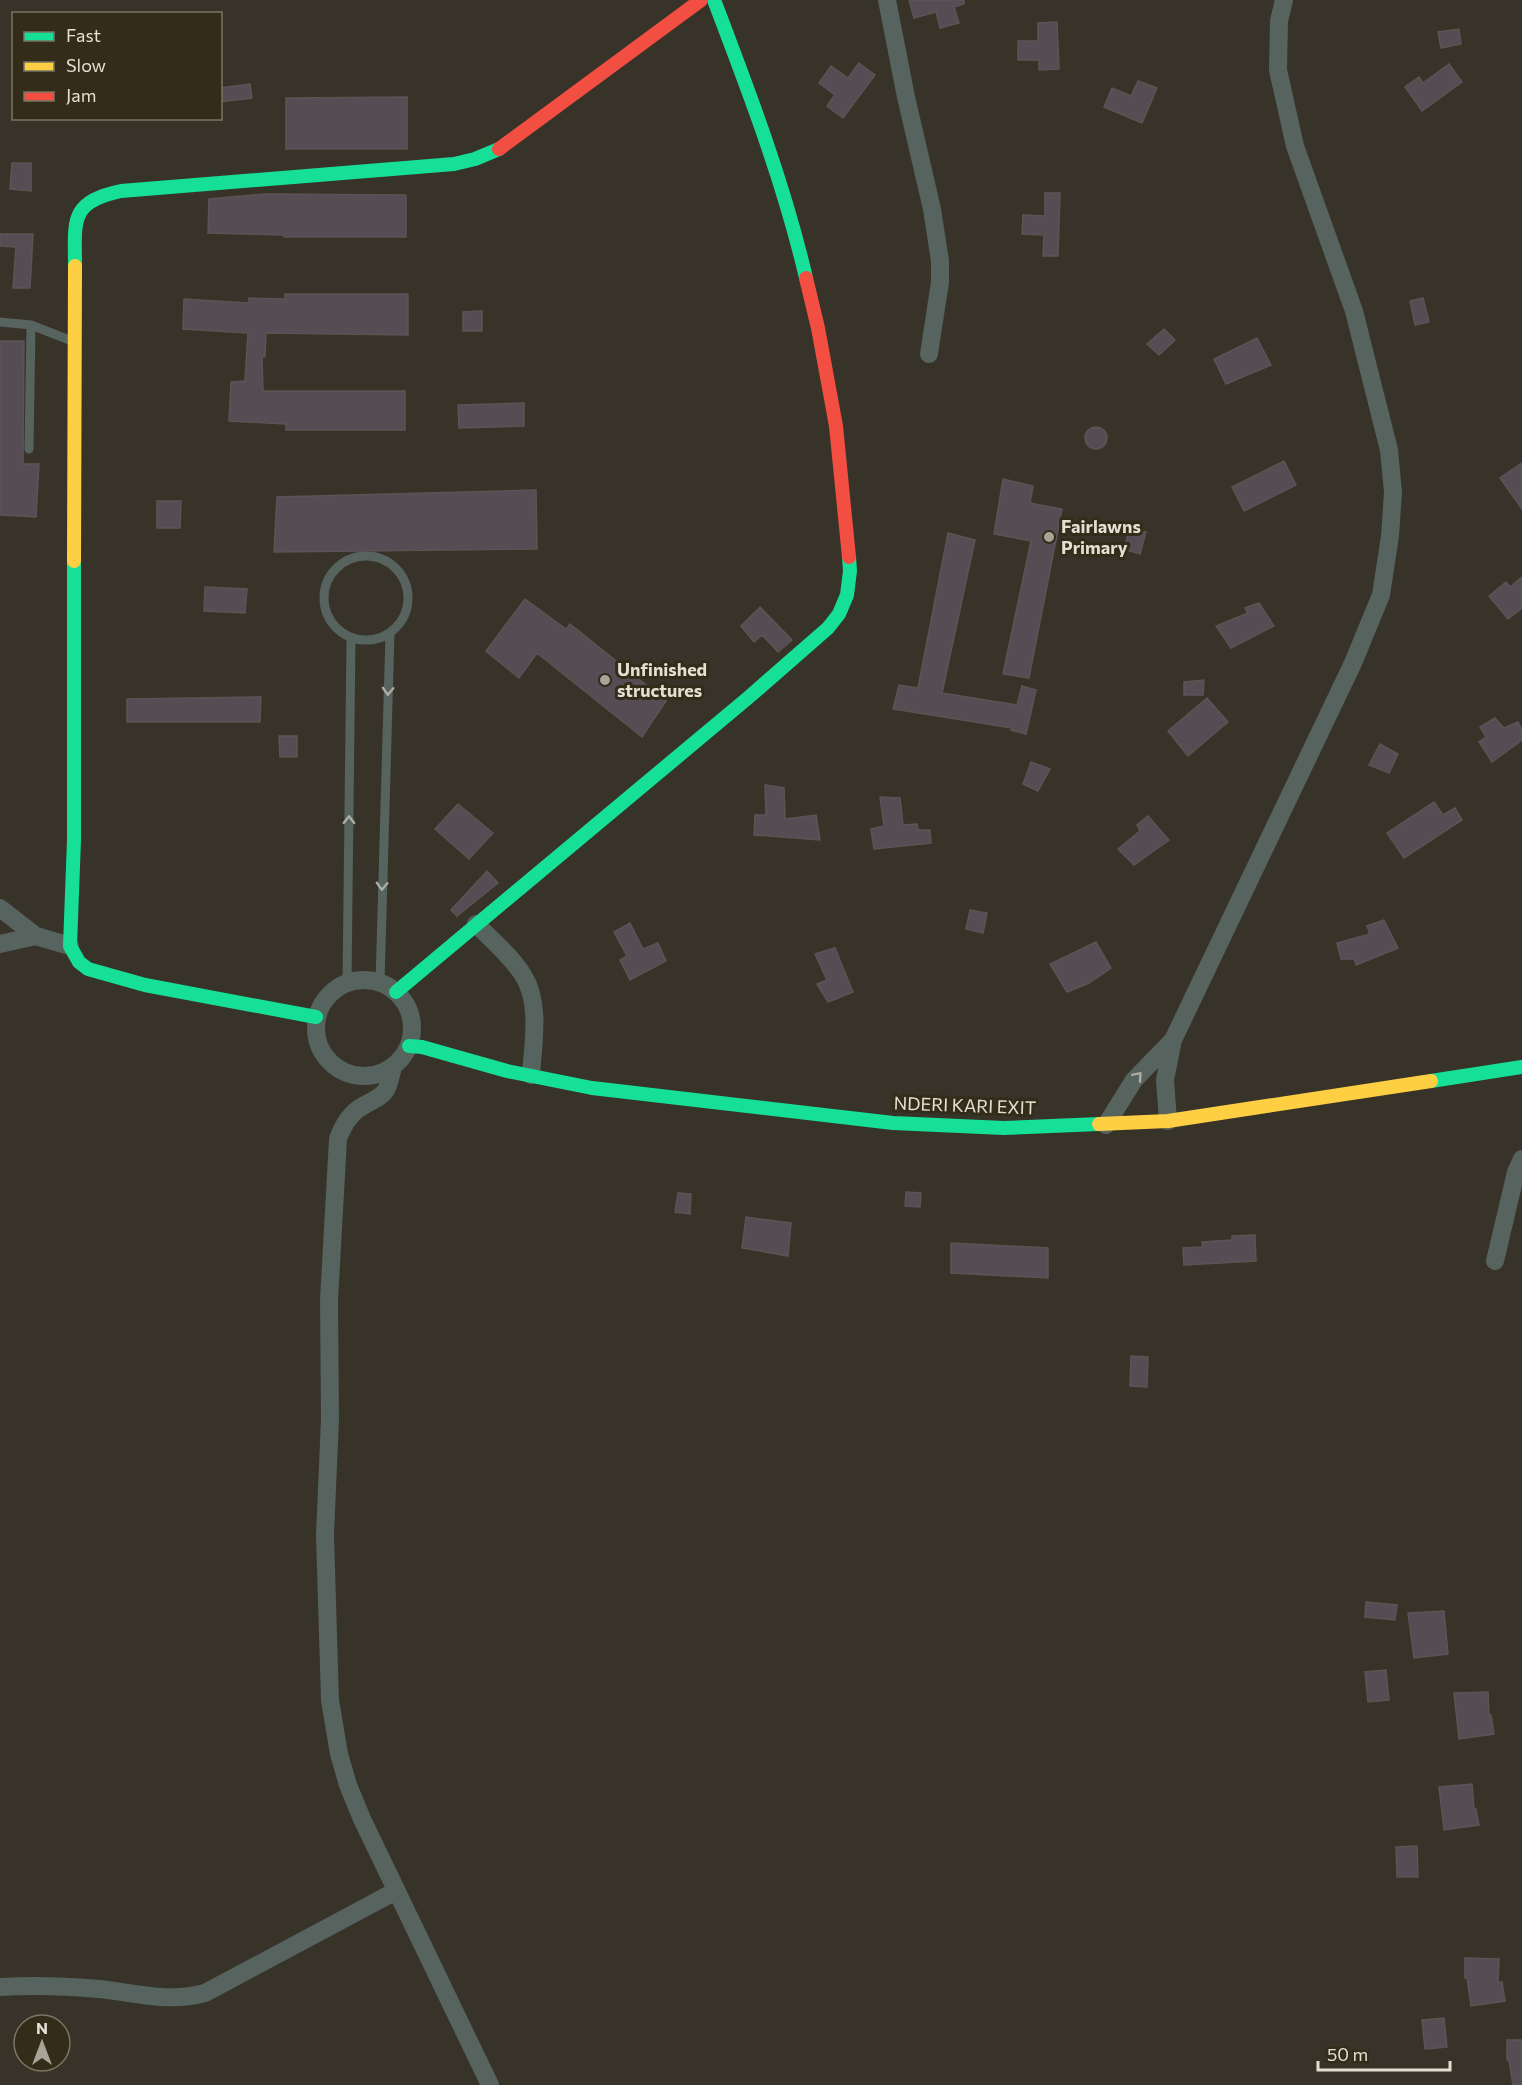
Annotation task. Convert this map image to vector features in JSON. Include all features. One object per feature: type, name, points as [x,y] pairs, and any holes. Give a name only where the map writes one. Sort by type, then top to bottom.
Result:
[{"type":"street","points":[[316,1017],[146,985],[88,969],[79,962],[70,946],[74,840],[75,223],[81,208],[92,199],[121,191],[454,164],[475,159],[500,149],[529,129],[701,0]]},
{"type":"street","points":[[396,992],[749,697],[828,628],[839,614],[847,595],[850,571],[836,426],[818,328],[789,211],[760,120],[714,0]]},
{"type":"street","points":[[887,0],[906,97],[932,209],[940,261],[940,282],[929,354]]},
{"type":"street","points":[[1168,1121],[1165,1080],[1173,1040],[1353,663],[1381,595],[1390,536],[1394,492],[1389,450],[1354,312],[1295,146],[1278,70],[1279,21],[1284,0]]},
{"type":"street","points":[[0,908],[36,936],[70,946]]},
{"type":"street","points":[[476,924],[507,954],[524,976],[532,998],[534,1021],[531,1076]]},
{"type":"street","points":[[0,944],[36,936]]},
{"type":"street","points":[[393,1067],[371,1076],[355,1075],[339,1069],[327,1058],[319,1043],[316,1017],[331,993],[347,983],[363,980],[380,982],[396,992],[405,1003],[411,1017],[412,1031],[409,1046],[393,1067],[386,1090],[350,1117],[338,1139],[329,1300],[330,1419],[326,1535],[330,1700],[339,1754],[348,1785],[396,1891],[490,2085]]},
{"type":"street","points":[[1106,1125],[1134,1080],[1173,1040]]},
{"type":"street","name":"NDERI KARI EXIT","points":[[409,1046],[531,1076],[592,1088],[893,1123],[1004,1128],[1168,1121],[1522,1066]]},
{"type":"street","points":[[1496,1261],[1516,1172],[1522,1158]]},
{"type":"street","points":[[0,1987],[77,1988],[167,1999],[186,1998],[205,1993],[396,1891]]},
{"type":"lane","points":[[0,322],[31,325],[74,342]]},
{"type":"lane","points":[[29,449],[31,325]]},
{"type":"lane","points":[[362,556],[376,557],[388,562],[399,571],[406,583],[408,597],[406,611],[400,623],[390,633],[377,639],[364,640],[351,637],[339,630],[330,619],[325,606],[324,592],[328,579],[336,568],[348,560],[362,556]]},
{"type":"lane","points":[[380,982],[390,633]]},
{"type":"lane","points":[[347,983],[351,637]]},
{"type":"building","points":[[909,0],[964,0],[964,4],[954,7],[959,23],[940,28],[936,12],[914,18]]},
{"type":"building","points":[[1057,22],[1059,69],[1039,70],[1039,60],[1018,60],[1018,41],[1038,41],[1038,23]]},
{"type":"building","points":[[1459,29],[1461,44],[1441,48],[1438,32]]},
{"type":"building","points":[[859,63],[875,75],[843,118],[827,106],[835,95],[819,83],[831,66],[848,78]]},
{"type":"building","points":[[1449,64],[1462,82],[1422,111],[1405,87],[1419,77],[1423,83]]},
{"type":"building","points":[[1138,81],[1157,88],[1142,123],[1104,107],[1112,88],[1131,96]]},
{"type":"building","points":[[250,84],[252,98],[222,102],[222,88]]},
{"type":"building","points":[[407,97],[407,149],[286,149],[286,98]]},
{"type":"building","points":[[12,163],[31,163],[31,191],[10,189]]},
{"type":"building","points":[[1045,193],[1060,193],[1058,256],[1043,256],[1044,235],[1022,234],[1023,215],[1045,216]]},
{"type":"building","points":[[265,194],[406,195],[406,237],[284,237],[284,235],[208,233],[209,199]]},
{"type":"building","points":[[0,234],[33,234],[30,288],[13,288],[16,247],[0,246]]},
{"type":"building","points":[[285,294],[408,294],[408,335],[266,333],[265,357],[262,357],[263,391],[405,391],[405,430],[286,430],[286,424],[229,421],[231,382],[245,381],[248,333],[183,329],[184,299],[249,303],[249,298],[285,299]]},
{"type":"building","points":[[1423,298],[1429,322],[1415,325],[1410,301]]},
{"type":"building","points":[[482,311],[482,331],[463,331],[463,312]]},
{"type":"building","points":[[1164,329],[1175,340],[1159,355],[1147,344]]},
{"type":"building","points":[[1257,338],[1271,365],[1226,384],[1214,359]]},
{"type":"building","points":[[0,341],[24,341],[23,464],[39,464],[36,517],[0,515]]},
{"type":"building","points":[[524,403],[524,426],[459,428],[458,405]]},
{"type":"building","points":[[1096,427],[1104,430],[1107,438],[1104,446],[1096,449],[1088,446],[1085,438],[1088,430]]},
{"type":"building","points":[[1284,461],[1296,485],[1244,511],[1232,487]]},
{"type":"building","points":[[1522,463],[1522,509],[1500,478]]},
{"type":"building","points":[[1003,479],[1033,486],[1030,503],[1062,509],[1029,678],[1003,674],[1031,541],[994,534]]},
{"type":"building","points":[[536,490],[537,549],[274,552],[277,497]]},
{"type":"building","points":[[157,501],[181,501],[180,528],[157,528]]},
{"type":"building","points":[[1130,528],[1146,532],[1140,554],[1124,549]]},
{"type":"building","points":[[948,533],[975,540],[942,693],[1017,705],[1022,686],[1036,690],[1026,734],[1011,730],[1012,728],[893,709],[899,685],[918,688]]},
{"type":"building","points":[[1522,577],[1522,608],[1508,619],[1489,596],[1506,582],[1510,587]]},
{"type":"building","points":[[205,587],[247,589],[245,613],[204,611]]},
{"type":"building","name":"Unfinished structures","points":[[525,599],[566,629],[570,624],[666,701],[642,737],[537,653],[519,678],[486,651]]},
{"type":"building","points":[[1259,603],[1274,626],[1231,648],[1216,626],[1248,613],[1245,608]]},
{"type":"building","points":[[760,607],[792,640],[778,652],[762,635],[754,642],[741,626]]},
{"type":"building","points":[[1204,680],[1203,695],[1184,695],[1184,682]]},
{"type":"building","points":[[261,697],[260,722],[127,722],[127,699]]},
{"type":"building","points":[[1207,698],[1228,722],[1188,756],[1168,731]]},
{"type":"building","points":[[1495,718],[1504,728],[1518,722],[1522,730],[1522,740],[1492,762],[1479,742],[1486,737],[1480,727]]},
{"type":"building","points":[[279,736],[297,736],[297,757],[280,757]]},
{"type":"building","points":[[1380,744],[1398,754],[1389,773],[1369,765]]},
{"type":"building","points":[[1031,762],[1050,769],[1038,791],[1023,784]]},
{"type":"building","points":[[765,785],[784,788],[785,819],[816,815],[820,840],[754,835],[755,815],[766,815]]},
{"type":"building","points":[[880,797],[900,798],[903,825],[917,824],[918,830],[930,830],[931,843],[874,849],[871,829],[884,826]]},
{"type":"building","points":[[1434,802],[1443,815],[1455,808],[1462,820],[1404,858],[1387,833]]},
{"type":"building","points":[[458,804],[493,833],[469,859],[435,829]]},
{"type":"building","points":[[1148,816],[1169,840],[1134,865],[1118,849],[1140,831],[1137,825]]},
{"type":"building","points":[[487,871],[498,883],[457,916],[451,910]]},
{"type":"building","points":[[970,910],[987,913],[983,933],[966,929]]},
{"type":"building","points":[[1384,920],[1398,948],[1356,965],[1354,959],[1341,959],[1337,943],[1370,934],[1367,926]]},
{"type":"building","points":[[630,923],[643,949],[658,943],[666,961],[630,980],[620,960],[627,956],[614,932]]},
{"type":"building","points":[[1096,942],[1111,968],[1089,983],[1067,992],[1050,964]]},
{"type":"building","points":[[835,948],[853,992],[828,1002],[817,984],[827,980],[815,954]]},
{"type":"building","points":[[906,1192],[921,1193],[920,1207],[905,1206]]},
{"type":"building","points":[[678,1193],[691,1194],[690,1214],[675,1212]]},
{"type":"building","points":[[746,1217],[791,1223],[788,1256],[742,1248]]},
{"type":"building","points":[[1255,1235],[1256,1261],[1184,1265],[1183,1248],[1203,1247],[1202,1242],[1232,1240],[1232,1236]]},
{"type":"building","points":[[951,1243],[1048,1248],[1048,1278],[951,1273]]},
{"type":"building","points":[[1131,1356],[1148,1357],[1147,1387],[1130,1386]]},
{"type":"building","points":[[1366,1602],[1397,1605],[1395,1620],[1365,1617]]},
{"type":"building","points":[[1444,1611],[1448,1654],[1414,1658],[1408,1613]]},
{"type":"building","points":[[1386,1670],[1389,1700],[1368,1702],[1365,1672]]},
{"type":"building","points":[[1488,1692],[1489,1716],[1491,1715],[1494,1734],[1459,1739],[1454,1693]]},
{"type":"building","points":[[1472,1784],[1474,1809],[1476,1809],[1479,1825],[1444,1830],[1439,1787]]},
{"type":"building","points":[[1417,1846],[1418,1877],[1397,1877],[1396,1847]]},
{"type":"building","points":[[1465,1958],[1499,1959],[1498,1983],[1502,1982],[1505,2001],[1471,2006],[1467,1978],[1465,1978]]},
{"type":"building","points":[[1444,2018],[1447,2047],[1425,2049],[1422,2020]]},
{"type":"building","points":[[1507,2040],[1522,2040],[1522,2085],[1513,2085],[1509,2060],[1507,2060]]},
{"type":"traffic: fast","points":[[714,0],[753,103],[787,207],[806,278]]},
{"type":"traffic: fast","points":[[75,266],[78,216],[92,201],[121,191],[454,164],[475,159],[499,149]]},
{"type":"traffic: fast","points":[[396,992],[749,697],[828,628],[839,614],[847,595],[849,557]]},
{"type":"traffic: fast","points":[[74,561],[74,840],[70,946],[79,962],[88,969],[145,985],[316,1017]]},
{"type":"traffic: fast","points":[[409,1046],[422,1047],[507,1071],[592,1088],[893,1123],[1004,1128],[1099,1124]]},
{"type":"traffic: fast","points":[[1431,1081],[1522,1067]]},
{"type":"traffic: slow","points":[[74,561],[75,266]]},
{"type":"traffic: slow","points":[[1099,1124],[1168,1121],[1431,1081]]},
{"type":"traffic: jam","points":[[499,149],[701,0]]},
{"type":"traffic: jam","points":[[806,278],[818,328],[836,426],[849,557]]},
{"type":"place","name":"Fairlawns Primary","points":[[1049,537]]},
{"type":"place","name":"Unfinished structures","points":[[605,680]]}]
